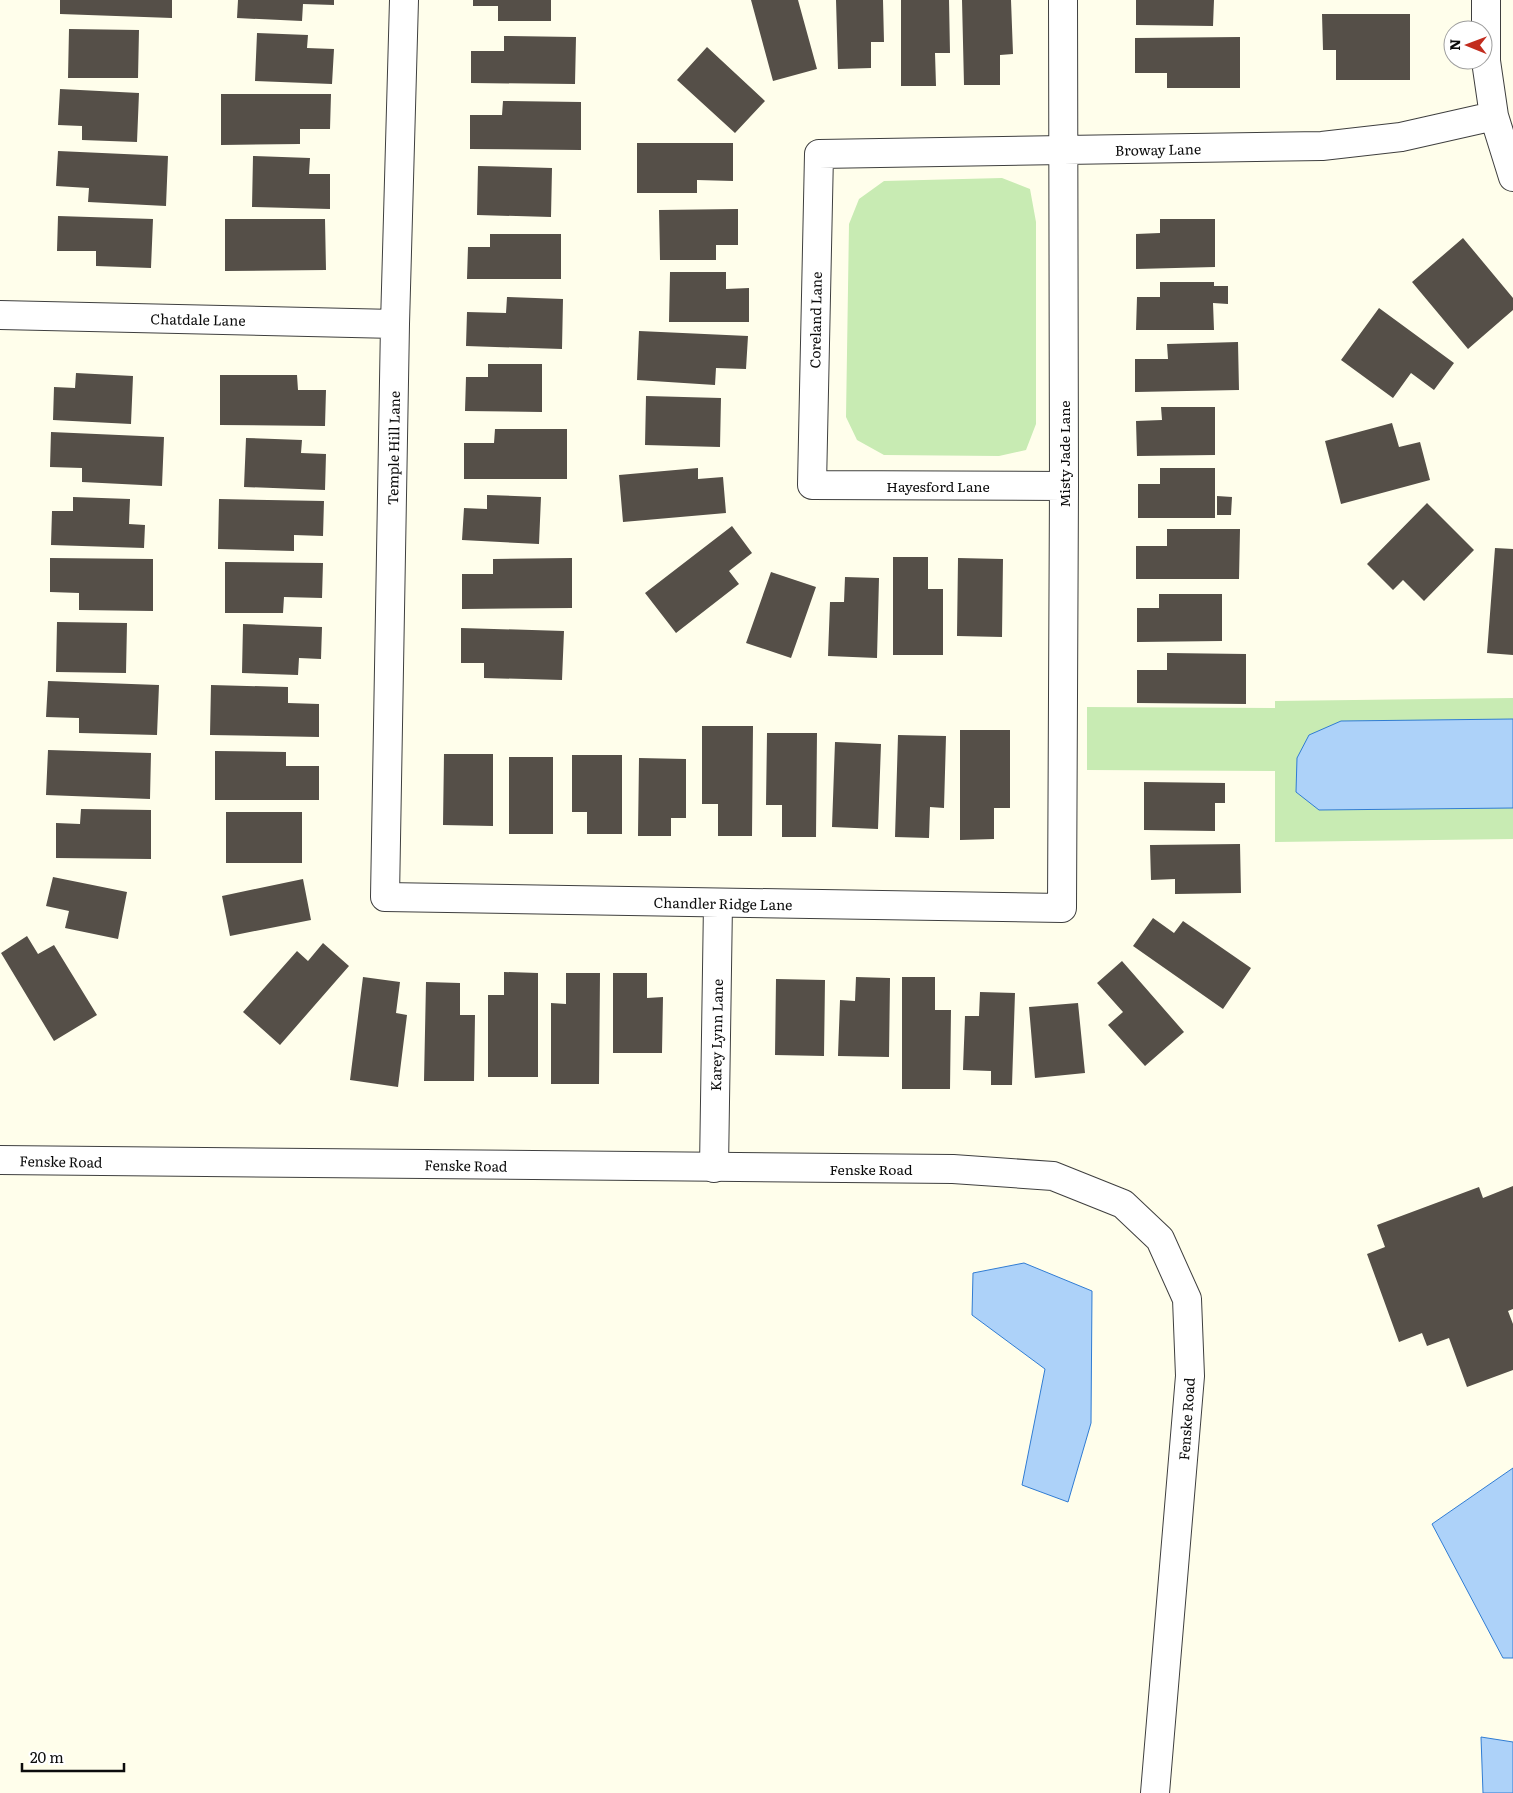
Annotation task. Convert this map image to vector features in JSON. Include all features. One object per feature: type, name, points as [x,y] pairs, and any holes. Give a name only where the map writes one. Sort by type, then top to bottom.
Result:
[{"type":"street","name":"Temple Hill Lane","points":[[384,897],[395,324],[404,0]]},
{"type":"street","name":"Misty Jade Lane","points":[[1062,908],[1064,486],[1063,0]]},
{"type":"street","points":[[1486,0],[1486,60],[1494,116],[1513,177]]},
{"type":"street","name":"Broway Lane","points":[[819,154],[1322,146],[1401,136],[1494,116]]},
{"type":"street","name":"Coreland Lane","points":[[812,485],[819,154]]},
{"type":"street","name":"Chatdale Lane","points":[[0,315],[395,324]]},
{"type":"street","name":"Hayesford Lane","points":[[812,485],[1064,486]]},
{"type":"street","name":"Chandler Ridge Lane","points":[[384,897],[1062,908]]},
{"type":"street","name":"Karey Lynn Lane","points":[[714,1168],[718,903]]},
{"type":"street","name":"Fenske Road","points":[[0,1160],[954,1169],[1052,1176],[1124,1204],[1160,1239],[1187,1299],[1190,1376],[1155,1793]]},
{"type":"green space","points":[[1002,178],[1030,189],[1036,222],[1036,424],[1026,450],[999,456],[884,455],[857,440],[846,417],[849,224],[859,199],[884,181]]},
{"type":"green space","points":[[1513,698],[1513,839],[1275,842],[1275,771],[1087,770],[1087,707],[1275,708],[1275,701]]},
{"type":"water","points":[[1513,719],[1513,808],[1319,810],[1296,792],[1297,758],[1309,735],[1341,721]]},
{"type":"water","points":[[1024,1263],[1092,1291],[1091,1423],[1068,1502],[1022,1485],[1045,1369],[972,1315],[973,1273]]},
{"type":"water","points":[[1513,1468],[1513,1658],[1503,1658],[1432,1524]]},
{"type":"water","points":[[1481,1737],[1513,1742],[1513,1793],[1483,1793]]},
{"type":"building","points":[[60,0],[172,0],[172,18],[60,14]]},
{"type":"building","points":[[238,0],[334,0],[334,5],[303,4],[302,21],[237,18]]},
{"type":"building","points":[[473,0],[551,0],[551,21],[498,21],[498,6],[473,6]]},
{"type":"building","points":[[751,0],[798,0],[817,69],[773,81]]},
{"type":"building","points":[[836,0],[883,0],[884,42],[871,42],[871,68],[838,69]]},
{"type":"building","points":[[901,0],[949,0],[950,53],[935,53],[936,86],[901,86]]},
{"type":"building","points":[[962,0],[1011,0],[1013,54],[1000,55],[1000,85],[964,85]]},
{"type":"building","points":[[1136,0],[1214,0],[1213,26],[1136,25]]},
{"type":"building","points":[[1322,14],[1410,14],[1410,80],[1336,80],[1336,50],[1323,50]]},
{"type":"building","points":[[69,29],[139,30],[138,78],[68,78]]},
{"type":"building","points":[[257,33],[308,35],[307,48],[334,49],[332,84],[255,81]]},
{"type":"building","points":[[504,36],[576,37],[575,84],[471,83],[471,51],[504,51]]},
{"type":"building","points":[[1240,37],[1240,88],[1167,88],[1167,73],[1135,73],[1135,38]]},
{"type":"building","points":[[707,47],[765,101],[735,133],[677,80]]},
{"type":"building","points":[[60,89],[139,93],[137,142],[82,140],[82,126],[58,125]]},
{"type":"building","points":[[221,94],[331,94],[330,129],[300,129],[300,144],[221,145]]},
{"type":"building","points":[[503,101],[581,102],[581,150],[470,149],[470,115],[502,115]]},
{"type":"building","points":[[637,143],[733,143],[733,181],[697,180],[697,193],[637,193]]},
{"type":"building","points":[[58,151],[168,156],[166,206],[88,202],[89,188],[56,186]]},
{"type":"building","points":[[253,156],[310,158],[309,174],[330,174],[330,209],[252,207]]},
{"type":"building","points":[[478,166],[552,168],[551,217],[477,215]]},
{"type":"building","points":[[738,209],[738,245],[716,245],[716,260],[660,260],[659,210]]},
{"type":"building","points":[[58,216],[153,219],[151,268],[96,266],[96,251],[57,251]]},
{"type":"building","points":[[225,219],[325,219],[326,270],[225,271]]},
{"type":"building","points":[[1160,219],[1215,219],[1215,267],[1136,269],[1136,234],[1160,233]]},
{"type":"building","points":[[490,234],[561,234],[561,279],[467,279],[468,247],[490,247]]},
{"type":"building","points":[[1463,238],[1513,298],[1513,310],[1468,349],[1412,282]]},
{"type":"building","points":[[670,272],[726,272],[726,289],[749,288],[749,322],[669,322]]},
{"type":"building","points":[[1160,282],[1214,282],[1214,286],[1228,286],[1228,304],[1213,303],[1214,330],[1136,330],[1137,297],[1160,297]]},
{"type":"building","points":[[507,297],[563,299],[562,349],[466,346],[467,312],[506,313]]},
{"type":"building","points":[[1379,308],[1454,363],[1434,390],[1411,373],[1393,398],[1341,360]]},
{"type":"building","points":[[639,331],[748,336],[746,369],[716,368],[715,385],[637,380]]},
{"type":"building","points":[[1238,342],[1239,390],[1135,392],[1135,359],[1168,359],[1167,344]]},
{"type":"building","points":[[488,364],[542,364],[542,412],[465,411],[466,377],[488,377]]},
{"type":"building","points":[[76,373],[133,376],[131,424],[53,420],[54,387],[75,388]]},
{"type":"building","points":[[220,375],[297,375],[298,390],[326,390],[325,426],[220,425]]},
{"type":"building","points":[[646,396],[721,398],[720,447],[645,445]]},
{"type":"building","points":[[1161,407],[1215,407],[1215,455],[1137,456],[1136,421],[1162,420]]},
{"type":"building","points":[[1392,423],[1399,447],[1420,442],[1430,480],[1341,504],[1325,441]]},
{"type":"building","points":[[495,429],[567,429],[567,479],[464,479],[464,443],[494,443]]},
{"type":"building","points":[[51,432],[164,437],[162,486],[82,482],[82,468],[50,467]]},
{"type":"building","points":[[246,438],[302,440],[301,453],[326,454],[325,490],[244,487]]},
{"type":"building","points":[[698,468],[698,479],[723,477],[726,513],[623,522],[619,475]]},
{"type":"building","points":[[1160,468],[1215,468],[1215,518],[1138,518],[1138,484],[1160,484]]},
{"type":"building","points":[[487,495],[541,497],[539,544],[462,540],[464,508],[487,509]]},
{"type":"building","points":[[1217,496],[1232,497],[1231,515],[1217,515]]},
{"type":"building","points":[[73,497],[130,499],[129,524],[145,525],[144,548],[51,545],[52,511],[73,511]]},
{"type":"building","points":[[219,499],[324,501],[323,536],[294,535],[294,551],[218,549]]},
{"type":"building","points":[[1427,503],[1474,550],[1424,601],[1403,580],[1393,590],[1367,564]]},
{"type":"building","points":[[732,526],[752,553],[729,571],[739,584],[676,633],[645,593]]},
{"type":"building","points":[[1167,529],[1240,529],[1239,579],[1136,579],[1136,546],[1167,546]]},
{"type":"building","points":[[1495,548],[1513,549],[1513,655],[1487,653]]},
{"type":"building","points":[[893,557],[928,557],[928,589],[943,589],[943,655],[893,655]]},
{"type":"building","points":[[50,558],[153,559],[153,611],[79,610],[79,593],[50,592]]},
{"type":"building","points":[[572,558],[572,608],[462,609],[462,574],[493,574],[493,559]]},
{"type":"building","points":[[958,558],[1003,559],[1002,637],[957,636]]},
{"type":"building","points":[[225,562],[323,563],[322,598],[284,597],[283,613],[225,613]]},
{"type":"building","points":[[771,572],[816,587],[791,658],[746,643]]},
{"type":"building","points":[[845,577],[879,578],[877,658],[828,656],[830,602],[844,602]]},
{"type":"building","points":[[1159,594],[1222,594],[1222,641],[1137,642],[1137,608],[1159,608]]},
{"type":"building","points":[[57,622],[127,623],[126,673],[56,672]]},
{"type":"building","points":[[243,624],[322,627],[321,659],[299,658],[298,675],[242,673]]},
{"type":"building","points":[[461,628],[564,631],[562,680],[484,678],[484,663],[461,663]]},
{"type":"building","points":[[1167,653],[1246,654],[1246,704],[1137,703],[1137,670],[1167,670]]},
{"type":"building","points":[[48,681],[159,685],[157,735],[79,733],[79,718],[46,717]]},
{"type":"building","points":[[211,685],[288,687],[288,703],[319,704],[319,737],[210,735]]},
{"type":"building","points":[[702,726],[753,726],[752,836],[718,836],[718,804],[702,804]]},
{"type":"building","points":[[960,730],[1010,730],[1010,808],[994,808],[994,839],[960,840]]},
{"type":"building","points":[[767,733],[817,733],[816,837],[782,837],[782,805],[766,805]]},
{"type":"building","points":[[898,735],[946,736],[944,808],[930,807],[929,838],[895,837]]},
{"type":"building","points":[[835,742],[881,744],[878,829],[832,827]]},
{"type":"building","points":[[48,750],[151,753],[150,799],[46,795]]},
{"type":"building","points":[[215,751],[286,752],[286,766],[319,766],[319,800],[215,800]]},
{"type":"building","points":[[444,754],[493,754],[493,826],[443,825]]},
{"type":"building","points":[[572,755],[622,755],[622,834],[587,834],[587,812],[572,812]]},
{"type":"building","points":[[509,757],[553,757],[553,834],[509,834]]},
{"type":"building","points":[[639,758],[686,759],[686,818],[671,818],[671,836],[638,836]]},
{"type":"building","points":[[1144,782],[1225,783],[1225,803],[1215,803],[1215,831],[1144,830]]},
{"type":"building","points":[[81,809],[151,810],[151,859],[56,858],[56,823],[80,824]]},
{"type":"building","points":[[226,812],[302,812],[302,863],[226,863]]},
{"type":"building","points":[[1240,844],[1241,893],[1175,894],[1175,879],[1151,880],[1150,845]]},
{"type":"building","points":[[53,877],[127,892],[118,939],[65,928],[69,911],[46,906]]},
{"type":"building","points":[[303,879],[311,920],[230,936],[222,896]]},
{"type":"building","points":[[1153,918],[1174,933],[1183,921],[1251,968],[1223,1009],[1133,946]]},
{"type":"building","points":[[27,936],[38,954],[54,945],[97,1015],[54,1041],[1,953]]},
{"type":"building","points":[[323,943],[349,966],[280,1045],[243,1012],[297,951],[308,961]]},
{"type":"building","points":[[1122,961],[1184,1032],[1145,1066],[1108,1025],[1123,1012],[1097,983]]},
{"type":"building","points":[[504,972],[538,973],[538,1077],[488,1077],[488,995],[504,995]]},
{"type":"building","points":[[566,973],[600,973],[599,1084],[551,1084],[551,1003],[566,1004]]},
{"type":"building","points":[[613,973],[647,973],[647,998],[663,997],[662,1053],[613,1053]]},
{"type":"building","points":[[363,977],[400,982],[396,1013],[407,1015],[398,1087],[350,1080]]},
{"type":"building","points":[[856,977],[890,978],[889,1057],[838,1056],[840,1000],[855,1001]]},
{"type":"building","points":[[902,977],[935,977],[935,1010],[951,1010],[950,1089],[902,1089]]},
{"type":"building","points":[[776,979],[825,980],[824,1056],[775,1055]]},
{"type":"building","points":[[426,982],[460,983],[460,1015],[475,1015],[474,1081],[424,1081]]},
{"type":"building","points":[[980,992],[1015,993],[1012,1085],[991,1085],[991,1071],[963,1070],[965,1016],[979,1016]]},
{"type":"building","points":[[1078,1003],[1085,1073],[1035,1078],[1029,1007]]},
{"type":"building","points":[[1513,1186],[1513,1309],[1508,1311],[1513,1324],[1513,1370],[1467,1387],[1449,1338],[1427,1346],[1422,1333],[1399,1342],[1367,1254],[1385,1247],[1377,1225],[1479,1187],[1483,1198]]}]
